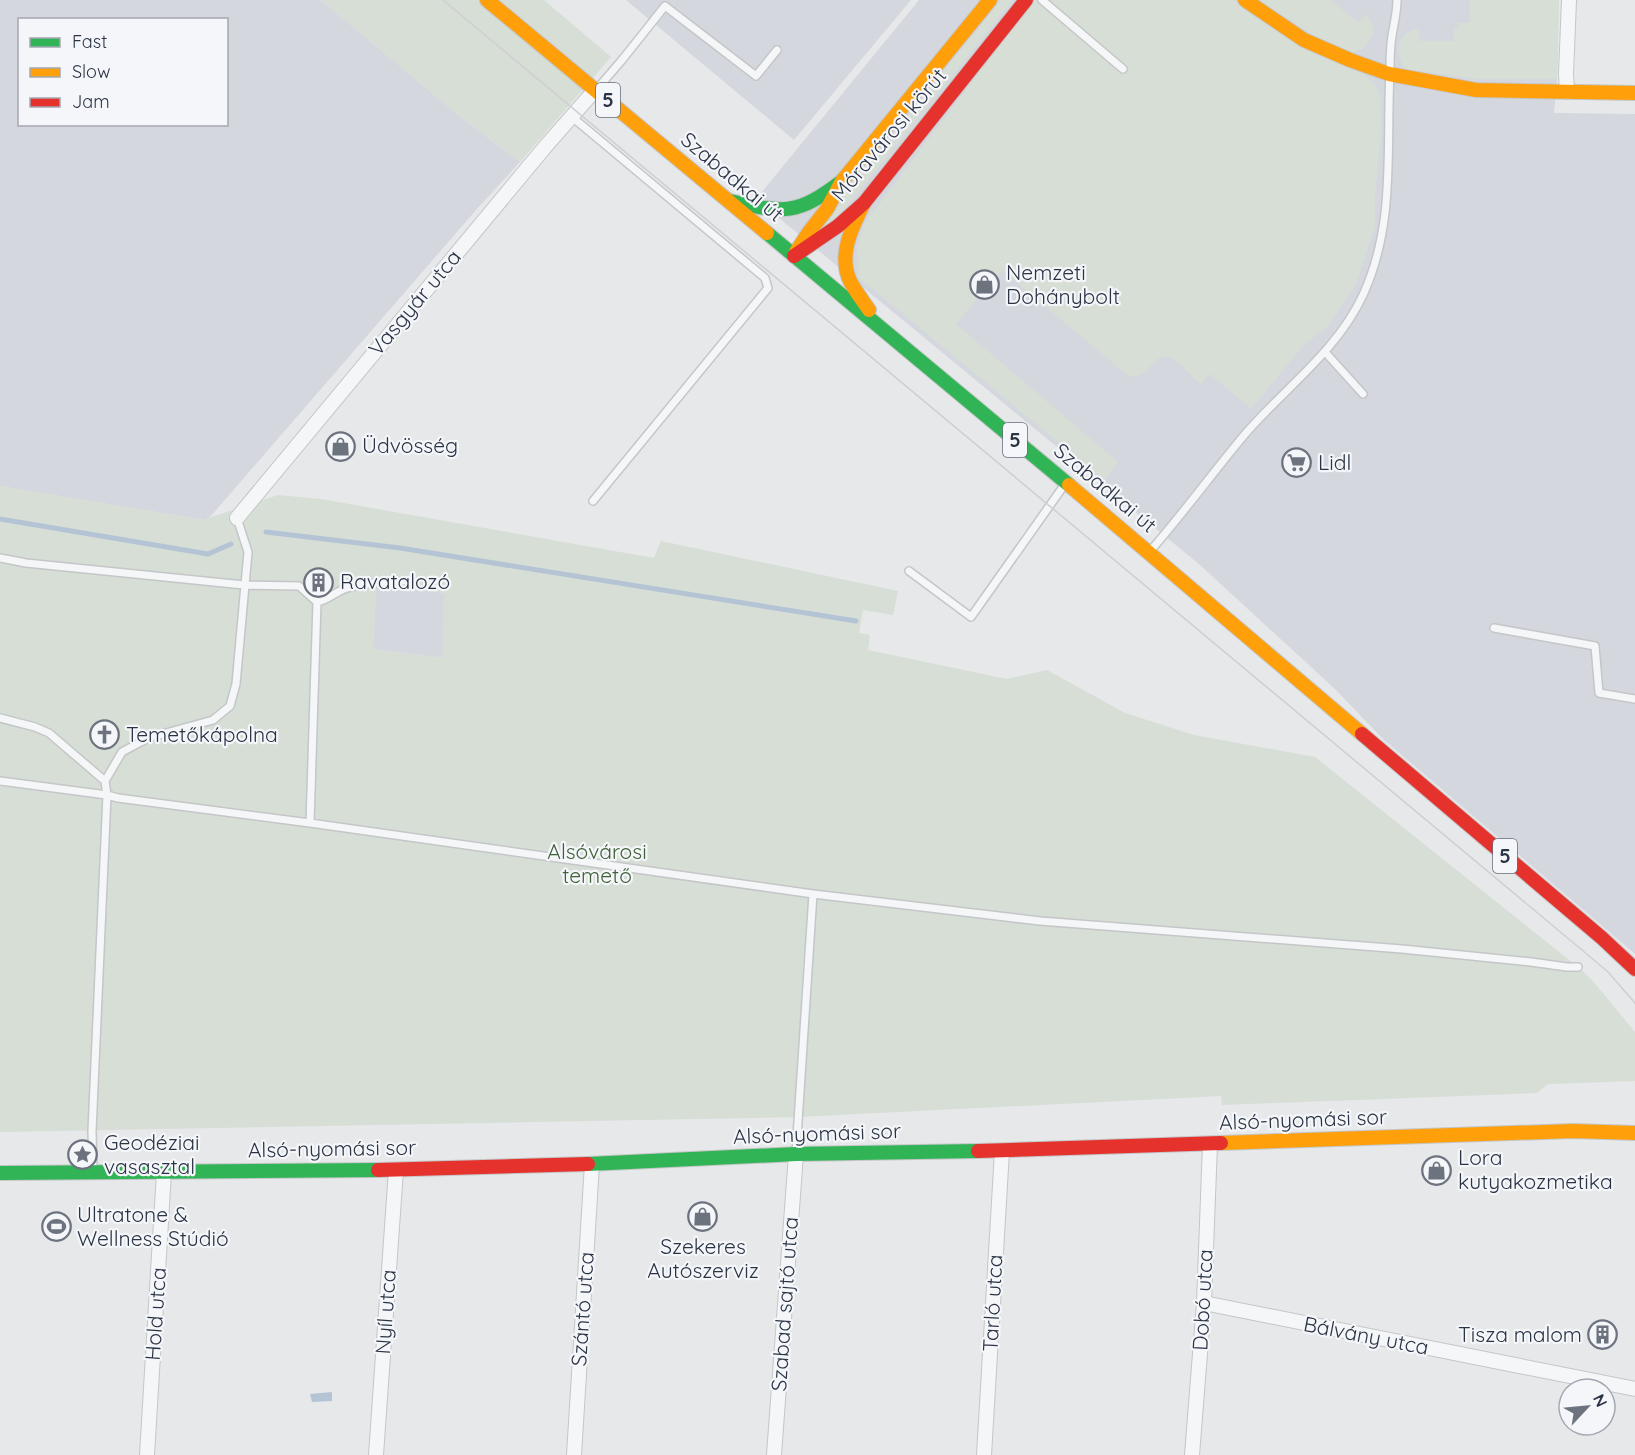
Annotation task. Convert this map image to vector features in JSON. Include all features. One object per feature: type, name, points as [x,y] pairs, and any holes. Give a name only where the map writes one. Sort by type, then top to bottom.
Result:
[{"type":"main road","name":"Szabadkai út","points":[[487,0],[1066,482],[1635,969]]},
{"type":"main road","name":"Móravárosi körút","points":[[794,256],[827,209],[842,182],[990,0]]},
{"type":"main road","name":"Móravárosi körút","points":[[794,256],[838,226],[864,203],[1026,0]]},
{"type":"main road","points":[[1245,0],[1304,40],[1389,74],[1476,90],[1635,93]]},
{"type":"main road","points":[[728,201],[770,210],[793,210],[820,198],[842,182]]},
{"type":"main road","points":[[864,203],[849,235],[845,260],[849,279],[883,331]]},
{"type":"main road","name":"Alsó-nyomási sor","points":[[0,1173],[396,1170],[592,1164],[796,1154],[1002,1151],[1573,1131],[1635,1133]]},
{"type":"street","points":[[1567,92],[1569,0]]},
{"type":"street","name":"Vasgyár utca","points":[[237,518],[256,488],[595,90]]},
{"type":"street","name":"Dobó utca","points":[[1192,1455],[1204,1304],[1210,1144]]},
{"type":"street","name":"Tarló utca","points":[[984,1455],[1002,1151]]},
{"type":"street","name":"Szabad sajtó utca","points":[[774,1455],[796,1154]]},
{"type":"street","name":"Szántó utca","points":[[574,1455],[592,1164]]},
{"type":"street","name":"Nyíl utca","points":[[376,1455],[396,1170]]},
{"type":"street","name":"Hold utca","points":[[147,1455],[164,1172]]},
{"type":"street","name":"Bálvány utca","points":[[1204,1304],[1635,1389]]},
{"type":"lane","points":[[1042,0],[1123,69]]},
{"type":"lane","points":[[1149,553],[1247,432],[1324,352],[1348,322],[1363,294],[1382,238],[1387,204],[1389,74],[1397,0]]},
{"type":"lane","points":[[595,90],[622,60],[664,3],[756,76],[777,50]]},
{"type":"lane","points":[[572,117],[765,278],[768,284],[768,288],[593,501]]},
{"type":"lane","points":[[1324,352],[1363,394]]},
{"type":"lane","points":[[909,571],[971,617],[1066,482]]},
{"type":"lane","points":[[93,1172],[92,1131],[107,795],[105,782],[122,752],[148,738],[213,720],[230,706],[236,684],[248,552],[237,518]]},
{"type":"lane","points":[[0,558],[26,563],[244,585],[299,586],[317,602]]},
{"type":"lane","points":[[317,602],[331,598],[342,590],[370,583],[403,581]]},
{"type":"lane","points":[[310,823],[317,602]]},
{"type":"lane","points":[[1494,628],[1595,646],[1599,693],[1635,699]]},
{"type":"lane","points":[[0,718],[35,727],[49,734],[105,782]]},
{"type":"lane","points":[[0,781],[813,894],[1040,921],[1402,949],[1578,967]]},
{"type":"lane","points":[[796,1154],[813,894]]},
{"type":"shaded area","points":[[0,0],[321,0],[457,114],[520,162],[210,517],[204,520],[0,486]]},
{"type":"shaded area","points":[[626,0],[911,0],[794,140]]},
{"type":"shaded area","points":[[919,0],[1559,0],[1554,113],[1635,114],[1635,954],[1384,740],[1335,689],[1200,565],[756,199]]},
{"type":"shaded area","points":[[405,586],[444,593],[443,658],[373,649],[376,588]]},
{"type":"green space","points":[[321,0],[544,0],[611,57],[520,162],[457,114]]},
{"type":"green space","points":[[1001,0],[1013,0],[839,216],[815,231]]},
{"type":"green space","points":[[1034,0],[1234,0],[1300,47],[1364,74],[1376,86],[1381,99],[1381,138],[1375,194],[1375,227],[1356,284],[1328,326],[1305,344],[1251,409],[1210,374],[1201,384],[1179,364],[1166,357],[1160,358],[1136,376],[1128,376],[1002,270],[956,324],[1118,462],[1104,480],[859,278],[857,249],[864,224]]},
{"type":"green space","points":[[1257,0],[1331,0],[1358,23],[1366,14],[1372,23],[1374,33],[1365,47],[1352,53],[1315,36]]},
{"type":"green space","points":[[1470,0],[1559,0],[1557,79],[1476,79],[1405,69],[1399,56],[1402,38],[1419,29],[1419,41],[1454,41],[1454,29],[1458,28],[1458,23],[1470,23]]},
{"type":"green space","name":"Alsóvárosi temető","points":[[0,486],[203,520],[278,495],[321,499],[654,558],[661,541],[898,591],[893,615],[863,610],[859,633],[870,635],[868,650],[1007,679],[1047,670],[1125,713],[1194,735],[1315,757],[1578,967],[1592,980],[1635,1032],[1635,1081],[1548,1084],[1537,1093],[1222,1105],[1221,1096],[798,1117],[0,1132]],"holes":[[[405,586],[444,593],[442,658],[373,649],[376,588]]]},
{"type":"water","points":[[332,1392],[332,1401],[312,1402],[310,1394]]},
{"type":"waterway","points":[[0,519],[208,554],[231,544]]},
{"type":"waterway","points":[[266,532],[400,548],[856,621]]},
{"type":"tram line","points":[[443,0],[1588,955],[1608,972],[1635,1003]]},
{"type":"traffic: fast","points":[[730,201],[764,208],[789,209],[813,201],[842,181]]},
{"type":"traffic: fast","points":[[767,233],[1069,485]]},
{"type":"traffic: fast","points":[[588,1164],[796,1154],[978,1151]]},
{"type":"traffic: fast","points":[[0,1173],[378,1170]]},
{"type":"traffic: slow","points":[[487,0],[767,233]]},
{"type":"traffic: slow","points":[[796,252],[827,209],[842,181],[990,0]]},
{"type":"traffic: slow","points":[[1245,0],[1304,40],[1389,74],[1476,90],[1635,93]]},
{"type":"traffic: slow","points":[[864,203],[848,242],[845,262],[851,283],[869,310]]},
{"type":"traffic: slow","points":[[1069,485],[1362,734]]},
{"type":"traffic: slow","points":[[1221,1143],[1573,1131],[1635,1133]]},
{"type":"traffic: jam","points":[[794,256],[838,226],[864,203],[1026,0]]},
{"type":"traffic: jam","points":[[1362,734],[1602,938],[1635,969]]},
{"type":"traffic: jam","points":[[978,1151],[1221,1143]]},
{"type":"traffic: jam","points":[[378,1170],[588,1164]]},
{"type":"place","name":"Nemzeti Dohánybolt","points":[[985,285]]},
{"type":"place","name":"Üdvösség","points":[[341,446]]},
{"type":"place","name":"Lidl","points":[[1297,463]]},
{"type":"place","name":"Ravatalozó","points":[[319,582]]},
{"type":"place","name":"Temetőkápolna","points":[[105,735]]},
{"type":"place","name":"Geodéziai vasasztal","points":[[83,1155]]},
{"type":"place","name":"Lora kutyakozmetika","points":[[1437,1170]]},
{"type":"place","name":"Szekeres Autószerviz","points":[[703,1216]]},
{"type":"place","name":"Ultratone & Wellness Stúdió","points":[[56,1227]]},
{"type":"place","name":"Tisza malom","points":[[1603,1335]]}]
